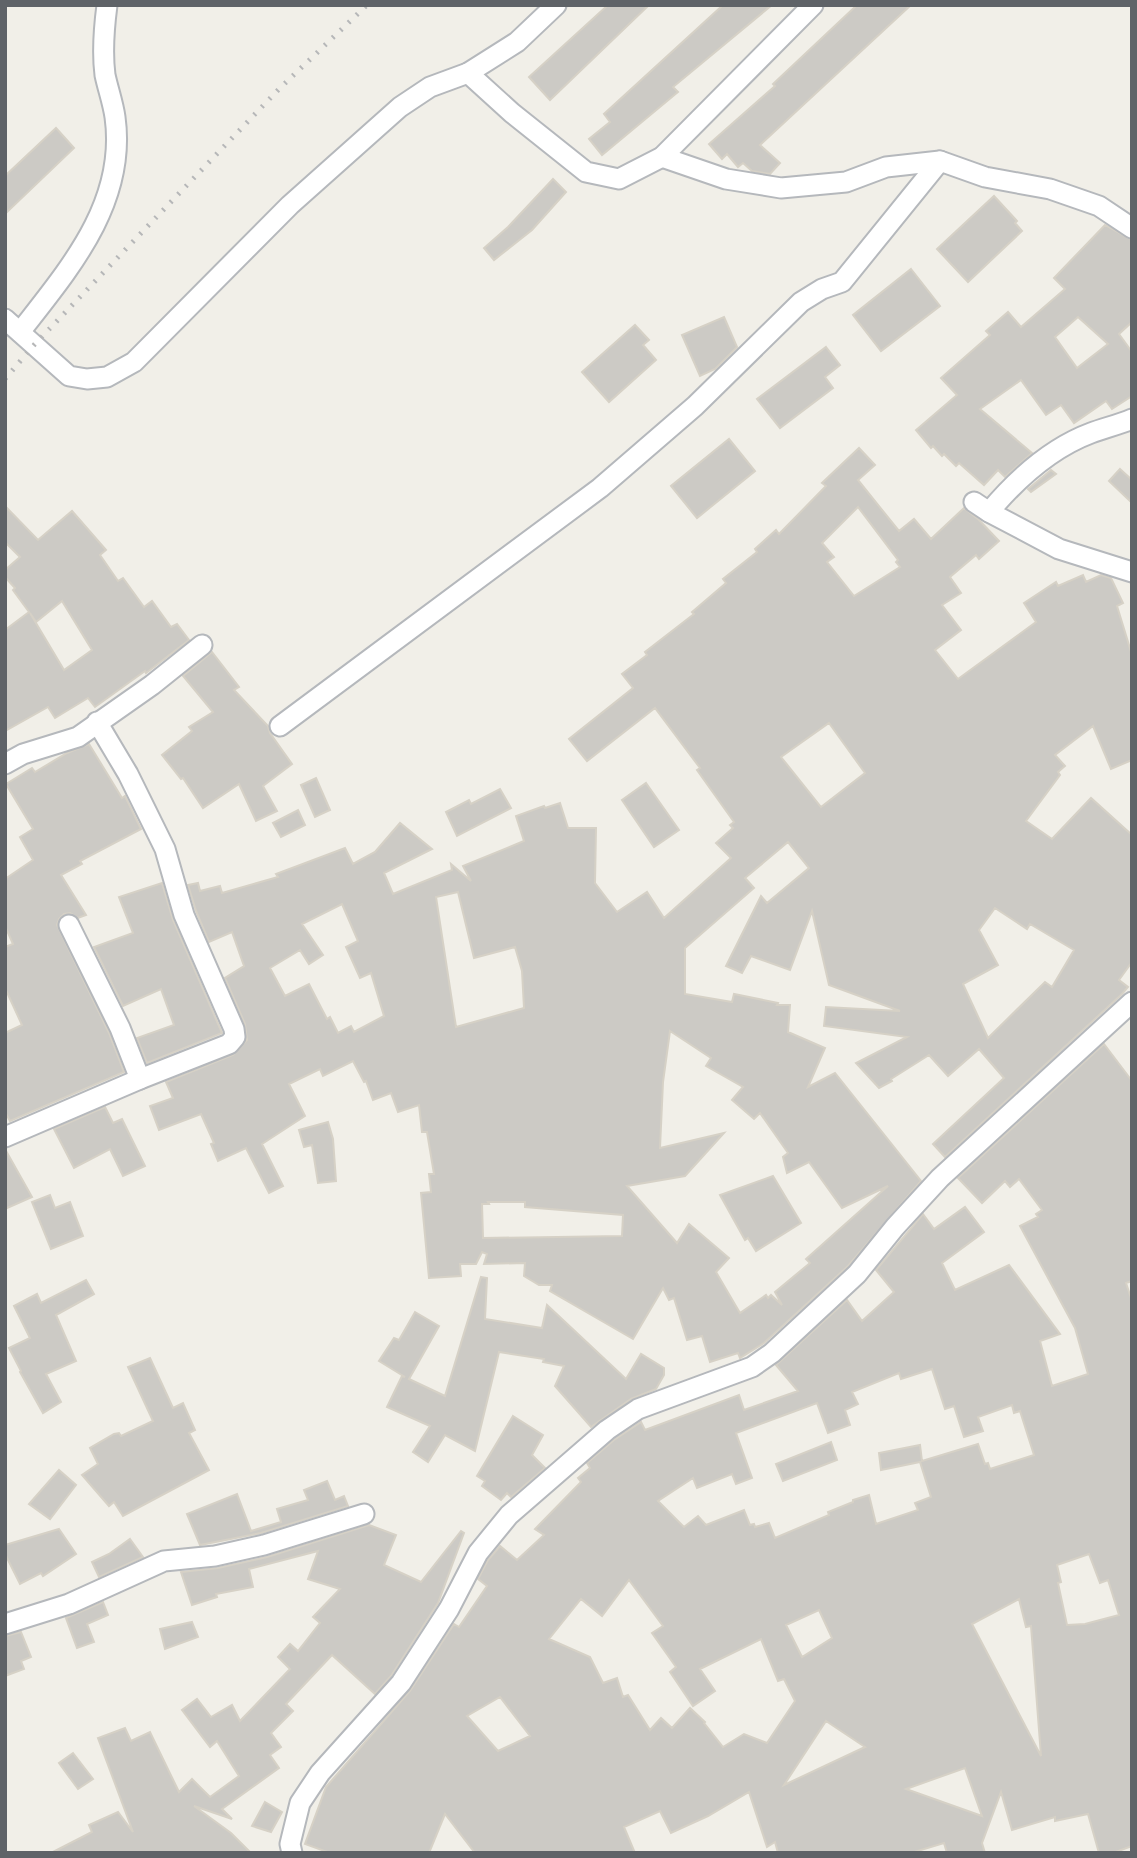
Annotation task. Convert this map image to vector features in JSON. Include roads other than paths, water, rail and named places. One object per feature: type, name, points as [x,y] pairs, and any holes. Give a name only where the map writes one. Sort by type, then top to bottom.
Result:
[{"type":"street","points":[[107,5],[104,30],[105,74],[115,117],[117,154],[112,183],[85,244],[13,326],[69,376],[87,379],[107,377],[134,362],[290,205],[400,107],[430,87],[468,73],[517,42],[556,5]]},
{"type":"street","points":[[468,73],[512,113],[586,172],[619,178],[662,157],[813,5]]},
{"type":"street","points":[[662,157],[726,179],[780,188],[846,182],[886,167],[940,161],[985,177],[1051,189],[1099,206],[1132,228]]},
{"type":"street","points":[[280,726],[611,479],[695,406],[801,303],[822,289],[842,282],[940,161]]},
{"type":"street","points":[[1132,419],[1089,434],[1049,456],[1008,490],[982,507],[1059,549],[1132,572]]},
{"type":"street","points":[[5,764],[23,754],[78,737],[152,685],[202,645]]},
{"type":"street","points":[[5,1137],[229,1044],[235,1037],[234,1029],[184,915],[165,849],[128,774],[97,722]]},
{"type":"street","points":[[69,925],[120,1028],[140,1079]]},
{"type":"street","points":[[292,1853],[290,1844],[300,1803],[320,1773],[401,1683],[449,1609],[478,1553],[509,1515],[607,1430],[638,1409],[752,1367],[772,1353],[857,1274],[940,1178],[1132,1002]]},
{"type":"street","points":[[5,1624],[69,1604],[164,1561],[215,1556],[264,1545],[364,1514]]},
{"type":"railway","points":[[5,379],[34,345],[279,89],[367,5]]}]
